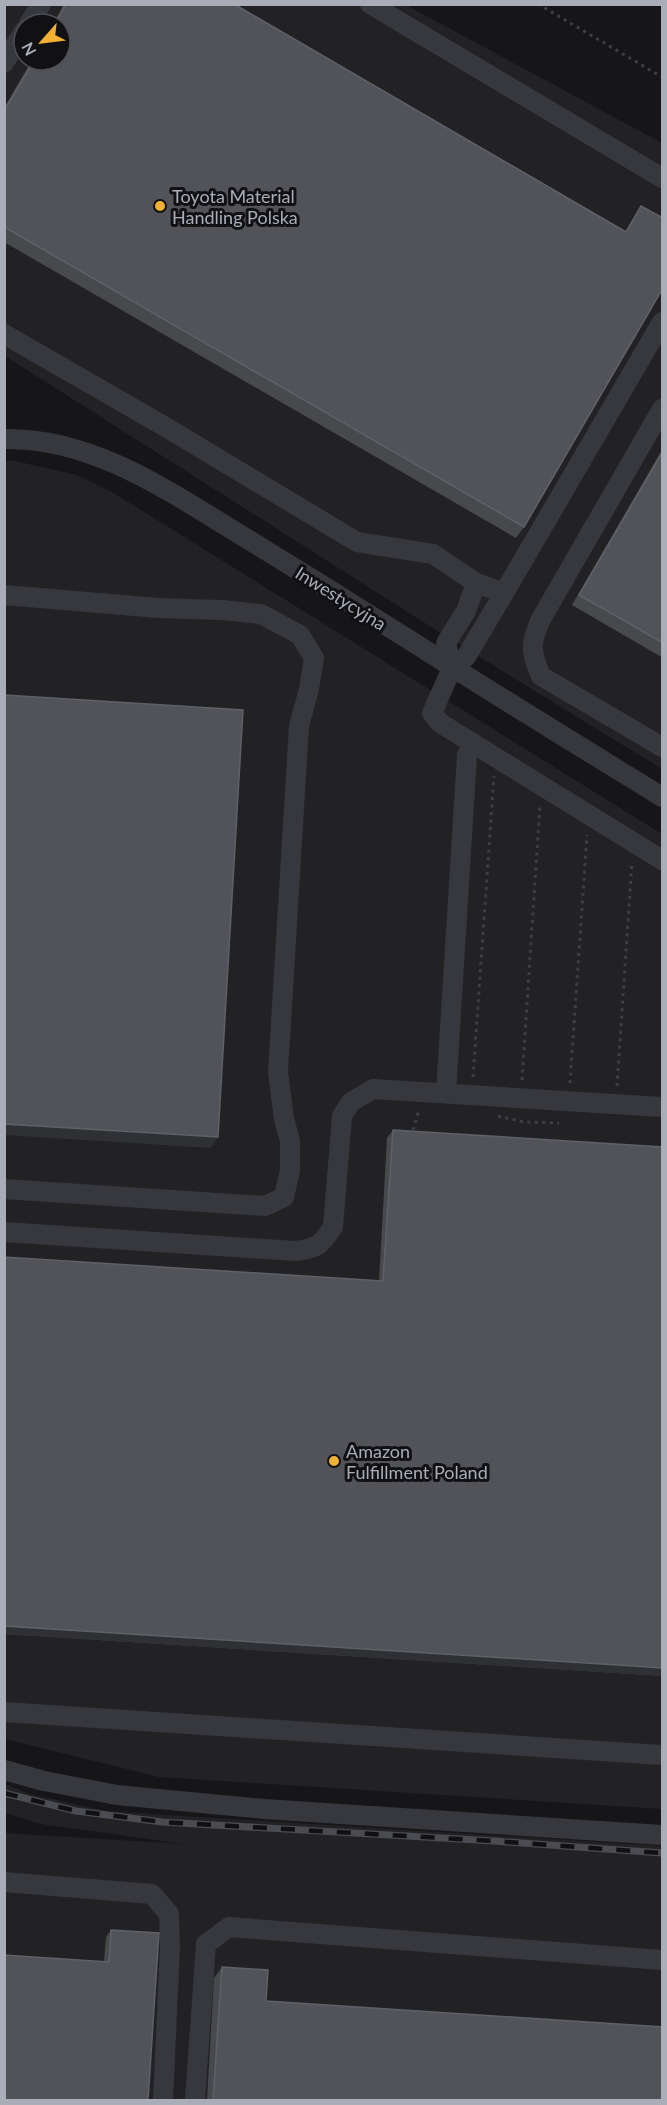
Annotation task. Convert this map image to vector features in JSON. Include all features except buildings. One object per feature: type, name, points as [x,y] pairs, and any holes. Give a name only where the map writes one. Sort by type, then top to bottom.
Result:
[{"type":"street","points":[[370,4],[663,178]]},
{"type":"street","points":[[663,322],[466,657],[452,668],[432,713],[440,723],[663,860]]},
{"type":"street","points":[[4,334],[169,429],[357,542],[433,554],[476,583],[504,593]]},
{"type":"street","points":[[663,409],[541,619],[533,636],[532,656],[541,676],[663,747]]},
{"type":"street","name":"Inwestycyjna","points":[[4,439],[66,446],[120,465],[226,526],[663,797]]},
{"type":"street","points":[[452,668],[446,643],[466,611],[476,583]]},
{"type":"street","points":[[4,595],[261,614],[300,635],[314,658],[299,726],[278,1072],[284,1119],[290,1141],[290,1170],[284,1197],[265,1206],[4,1189]]},
{"type":"street","points":[[446,1093],[467,755],[473,743]]},
{"type":"street","points":[[4,1232],[296,1251],[314,1248],[324,1240],[333,1227],[342,1116],[351,1102],[373,1089],[663,1107]]},
{"type":"street","points":[[4,1712],[663,1755]]},
{"type":"street","points":[[4,1770],[44,1781],[128,1797],[264,1809],[663,1835]]},
{"type":"street","points":[[4,1882],[152,1894],[169,1914],[170,1947],[163,2100]]},
{"type":"street","points":[[195,2100],[206,1944],[229,1927],[663,1960]]},
{"type":"path","points":[[537,4],[663,77]]},
{"type":"path","points":[[473,1079],[494,771]]},
{"type":"path","points":[[522,1082],[540,800]]},
{"type":"path","points":[[569,1085],[587,829]]},
{"type":"path","points":[[616,1088],[633,856]]},
{"type":"path","points":[[492,1115],[524,1122],[559,1123]]},
{"type":"shaded area","points":[[4,5],[406,5],[662,143],[662,769],[439,632],[5,356]]},
{"type":"shaded area","points":[[4,461],[15,461],[77,475],[112,492],[662,834],[662,1809],[159,1777],[5,1739]]},
{"type":"shaded area","points":[[5,1784],[30,1794],[106,1811],[662,1846],[662,2100],[5,2100],[4,1833],[184,1844],[41,1824],[5,1813]]},
{"type":"railway","points":[[4,1793],[76,1811],[162,1822],[662,1853]]},
{"type":"place","name":"Toyota Material Handling Polska","points":[[160,206]]},
{"type":"place","name":"Amazon Fulfillment Poland","points":[[334,1461]]}]
